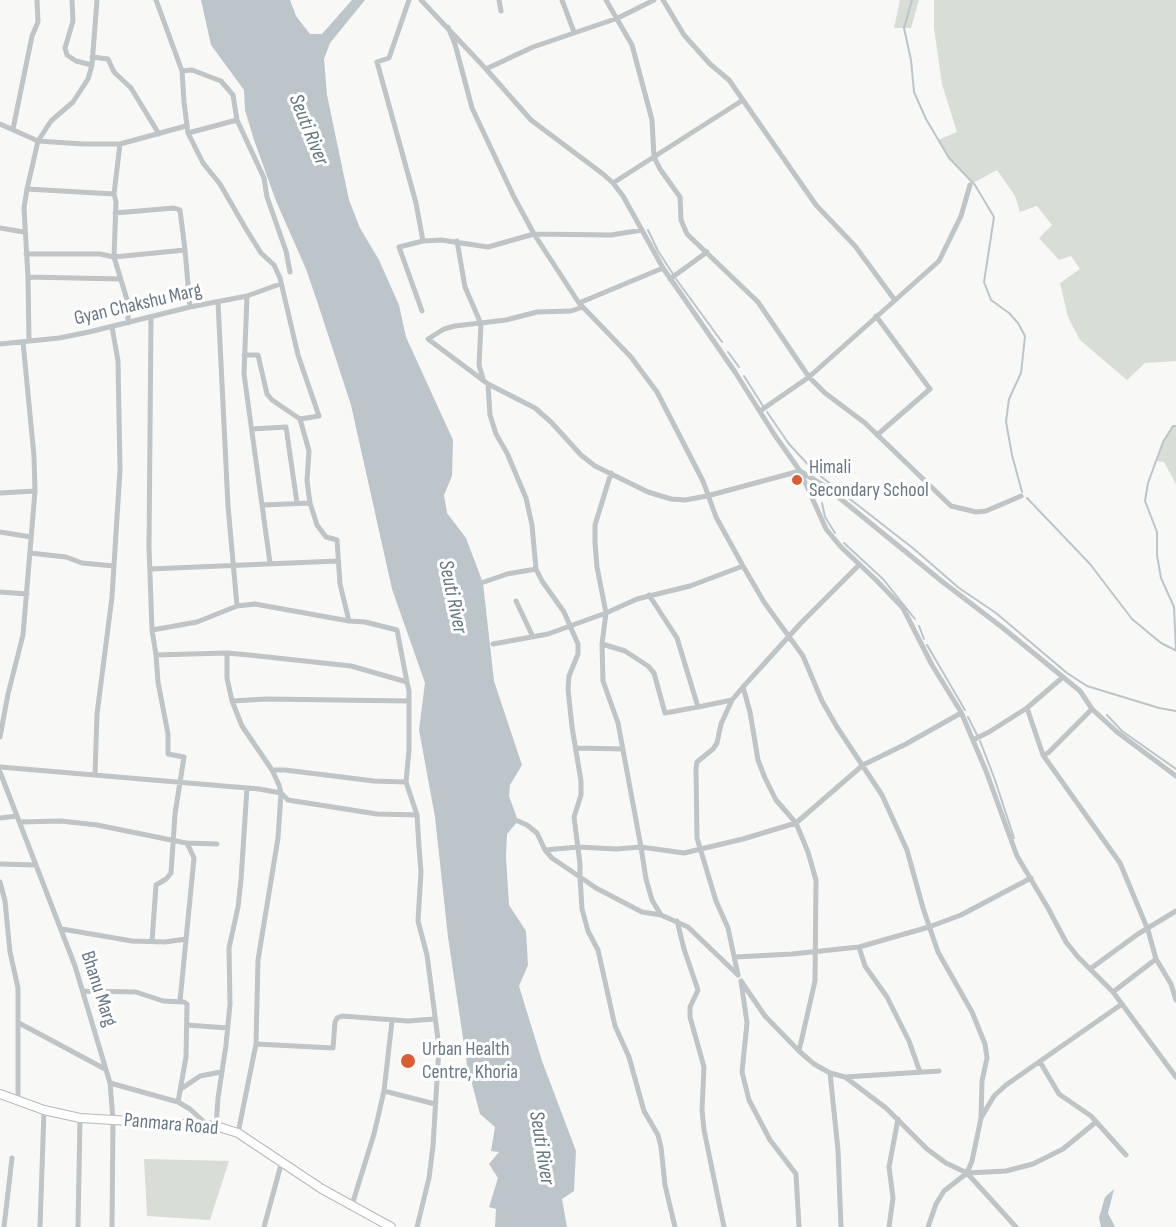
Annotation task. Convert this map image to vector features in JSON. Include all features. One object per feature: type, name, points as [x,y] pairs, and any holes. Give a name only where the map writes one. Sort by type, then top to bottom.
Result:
[{"type":"street","points":[[13,129],[32,36],[38,22],[37,0]]},
{"type":"street","points":[[72,0],[73,21],[65,48],[67,55],[76,61],[92,65]]},
{"type":"street","points":[[0,737],[8,693],[23,635],[36,491],[26,341],[28,277],[24,208],[38,141],[51,121],[73,102],[88,79],[97,22],[97,0]]},
{"type":"street","points":[[156,0],[183,71],[188,133],[203,163],[220,184],[261,253],[274,265],[298,354],[319,416],[300,419]]},
{"type":"street","points":[[409,0],[389,58],[377,62],[416,203],[423,241]]},
{"type":"street","points":[[421,0],[531,120],[614,183],[623,195],[670,279],[800,471],[826,529],[841,547],[903,608],[932,665],[961,712],[1017,856],[1066,942],[1113,992],[1176,1077]]},
{"type":"street","points":[[499,0],[501,11]]},
{"type":"street","points":[[562,0],[574,32]]},
{"type":"street","points":[[606,0],[632,45],[652,120],[654,157],[680,198],[681,220],[687,234],[758,302],[809,377],[841,407],[865,423],[951,506],[976,512],[986,511],[1021,496]]},
{"type":"street","points":[[486,69],[533,47],[618,18],[654,0]]},
{"type":"street","points":[[663,0],[684,35],[710,64],[729,80],[816,205],[855,246],[894,299]]},
{"type":"street","points":[[448,27],[455,44],[472,108],[534,234],[581,305],[631,357],[657,392],[703,481],[716,517],[743,566],[764,602],[803,656],[813,674],[822,701],[882,795],[907,850],[938,952],[972,1012],[985,1044],[987,1058],[982,1081],[981,1118],[972,1161],[967,1173],[944,1191],[936,1204],[928,1227]]},
{"type":"street","points":[[92,57],[108,59],[114,72],[130,88],[159,134]]},
{"type":"street","points":[[183,71],[192,70],[221,81],[233,95],[237,120],[264,178],[267,197],[286,251],[290,273]]},
{"type":"street","points":[[614,183],[743,100]]},
{"type":"street","points":[[188,133],[237,120]]},
{"type":"street","points":[[0,124],[38,141],[83,144],[120,144],[186,126]]},
{"type":"street","points":[[120,144],[114,194],[114,256],[128,303],[128,323]]},
{"type":"street","points":[[760,411],[809,377],[939,261],[961,216],[970,185]]},
{"type":"street","points":[[27,189],[114,194]]},
{"type":"street","points":[[115,213],[174,208],[180,210],[190,307]]},
{"type":"street","points":[[0,228],[24,232]]},
{"type":"street","points":[[422,311],[399,247],[423,241],[457,241],[494,246],[534,234],[611,235],[642,230]]},
{"type":"street","points":[[457,241],[465,288],[481,324],[479,365],[486,382],[490,415],[496,434],[507,453],[526,498],[532,525],[536,569],[556,599],[578,644],[578,654],[569,676],[568,689],[581,782],[581,795],[574,817],[582,909],[588,931],[598,950],[615,1026],[629,1058],[644,1111],[658,1135],[665,1185],[675,1227]]},
{"type":"street","points":[[26,254],[114,256],[184,250]]},
{"type":"street","points":[[670,279],[706,252]]},
{"type":"street","points":[[663,268],[571,311],[537,312],[481,324],[455,326],[444,329],[428,339],[486,382],[535,408],[581,455],[595,466],[648,492],[671,499],[685,500],[800,471],[826,487],[1063,677],[1080,691],[1092,709],[1117,732],[1176,776]]},
{"type":"street","points":[[28,277],[120,279]]},
{"type":"street","name":"Gyan Chakshu Marg","points":[[0,344],[59,338],[112,327],[190,307],[247,296],[280,284]]},
{"type":"street","points":[[247,296],[244,355],[270,563]]},
{"type":"street","points":[[218,302],[228,506],[237,606]]},
{"type":"street","points":[[876,316],[930,389],[876,435]]},
{"type":"street","points":[[151,318],[149,426],[152,630],[158,682],[168,734],[168,754],[184,757],[178,783],[171,873],[156,885],[152,942]]},
{"type":"street","points":[[95,775],[96,714],[114,566],[120,470],[118,361],[112,327]]},
{"type":"street","points":[[244,355],[258,355],[267,394],[300,419],[309,451],[307,481],[310,502],[317,525],[326,537],[337,540],[344,604],[349,621]]},
{"type":"street","points":[[252,429],[286,427],[289,461],[297,503]]},
{"type":"street","points":[[611,473],[596,525],[594,543],[606,613],[602,644],[603,681],[618,723],[646,879],[652,900],[661,915]]},
{"type":"street","points":[[0,493],[36,491]]},
{"type":"street","points":[[263,504],[310,502]]},
{"type":"street","points":[[0,532],[32,537]]},
{"type":"street","points":[[30,553],[66,557],[82,563],[114,566]]},
{"type":"street","points":[[150,569],[338,561]]},
{"type":"street","points":[[859,565],[801,623],[732,700],[721,724],[717,743],[698,762],[696,768],[695,801],[700,850],[716,902],[728,928],[738,975],[765,1016],[799,1051],[814,1064],[830,1073],[845,1077],[939,1071]]},
{"type":"street","points":[[493,644],[533,637],[571,626],[650,595],[690,586],[743,566]]},
{"type":"street","points":[[484,582],[507,574],[536,569]]},
{"type":"street","points":[[0,592],[27,594]]},
{"type":"street","points":[[650,595],[677,638],[698,707]]},
{"type":"street","points":[[516,601],[533,637]]},
{"type":"street","points":[[152,630],[197,622],[237,606],[255,604],[365,622],[396,630],[409,701],[409,750],[406,782],[417,816],[421,872],[418,921],[427,955],[439,1047],[429,1178],[417,1227]]},
{"type":"street","points":[[602,644],[625,651],[648,666],[654,673],[665,712],[732,700]]},
{"type":"street","points":[[156,655],[227,653],[351,666],[407,682]]},
{"type":"street","points":[[227,653],[227,678],[232,701],[242,726],[272,770],[281,794],[277,848],[258,960],[256,1044],[238,1133]]},
{"type":"street","points":[[973,740],[1027,708],[1063,677]]},
{"type":"street","points":[[743,687],[750,712],[758,760],[776,800],[796,823],[816,880],[816,951],[812,997],[799,1051]]},
{"type":"street","points":[[232,701],[267,699],[409,701]]},
{"type":"street","points":[[1027,708],[1043,755],[1076,798],[1120,863],[1148,930],[1156,959],[1171,984],[1176,1000]]},
{"type":"street","points":[[1043,755],[1048,753],[1092,709]]},
{"type":"street","points":[[545,850],[578,847],[616,849],[641,847],[684,853],[796,823],[863,765],[906,744],[961,712]]},
{"type":"street","points":[[576,748],[623,749]]},
{"type":"street","points":[[0,767],[247,788],[281,794],[288,801],[417,816]]},
{"type":"street","points":[[272,770],[406,782]]},
{"type":"street","name":"Bhanu Marg","points":[[0,772],[62,929],[110,1083],[113,1119],[112,1227]]},
{"type":"street","points":[[216,1126],[230,1004],[229,948],[242,880],[247,788]]},
{"type":"street","points":[[0,818],[97,825],[174,841],[217,844]]},
{"type":"street","points":[[518,820],[537,833],[545,850],[552,858],[615,899],[642,912],[661,915],[688,927],[738,975]]},
{"type":"street","points":[[180,1001],[194,858],[187,843]]},
{"type":"street","points":[[0,864],[36,865]]},
{"type":"street","points":[[735,957],[859,947],[929,927],[970,910],[1031,878]]},
{"type":"street","points":[[0,882],[10,952],[18,988],[20,1023],[18,1101]]},
{"type":"street","points":[[1090,969],[1138,934],[1176,911]]},
{"type":"street","points":[[677,921],[698,990],[690,1007],[690,1017],[704,1066],[702,1110],[704,1130],[724,1227]]},
{"type":"street","points":[[62,929],[132,941],[186,939]]},
{"type":"street","points":[[859,947],[865,966],[887,997],[909,1041],[920,1072]]},
{"type":"street","points":[[1113,992],[1156,959]]},
{"type":"street","points":[[741,981],[747,1023],[742,1072],[749,1100],[770,1140],[796,1174],[799,1227]]},
{"type":"street","points":[[83,991],[136,992],[163,1001],[184,1002],[188,1006],[186,1057],[178,1102]]},
{"type":"street","points":[[981,1118],[994,1096],[1006,1085],[1122,1004]]},
{"type":"street","points":[[256,1044],[331,1049],[335,1046],[335,1022],[342,1016],[392,1021],[434,1019]]},
{"type":"street","points":[[352,1205],[374,1134],[384,1091],[392,1021]]},
{"type":"street","points":[[20,1023],[105,1069]]},
{"type":"street","points":[[186,1025],[228,1028]]},
{"type":"street","points":[[1040,1062],[1059,1094],[1096,1122],[1126,1155]]},
{"type":"street","points":[[181,1089],[201,1076],[221,1072]]},
{"type":"street","points":[[830,1073],[838,1150],[842,1227]]},
{"type":"street","points":[[845,1077],[898,1119],[927,1149],[946,1163],[967,1173],[1016,1227]]},
{"type":"street","points":[[110,1083],[178,1102],[190,1109],[203,1121],[205,1126]]},
{"type":"street","points":[[384,1091],[435,1104]]},
{"type":"street","name":"Panmara Road","points":[[0,1094],[44,1110],[81,1118],[216,1126],[238,1133],[322,1189],[392,1227]]},
{"type":"street","points":[[40,1227],[44,1110]]},
{"type":"street","points":[[78,1227],[81,1118]]},
{"type":"street","points":[[889,1227],[892,1198],[889,1167],[898,1119]]},
{"type":"street","points":[[967,1173],[1006,1171],[1033,1164],[1063,1149],[1096,1122]]},
{"type":"street","points":[[4,1227],[12,1158]]},
{"type":"street","points":[[264,1227],[282,1161]]},
{"type":"shaded area","points":[[900,0],[919,0],[911,28],[894,28]]},
{"type":"shaded area","points":[[934,0],[1176,0],[1176,361],[1145,363],[1127,380],[1080,340],[1068,317],[1060,283],[1080,269],[1071,256],[1059,260],[1039,238],[1052,225],[1037,206],[1020,212],[1015,196],[997,170],[973,183],[949,158],[938,140],[957,132],[942,84],[934,28]]},
{"type":"shaded area","points":[[1173,426],[1176,426],[1176,484],[1164,462],[1156,461],[1163,442]]},
{"type":"shaded area","points":[[144,1159],[229,1161],[210,1220],[147,1216]]},
{"type":"water","name":"Seuti River","points":[[201,0],[290,0],[296,16],[310,34],[322,34],[352,0],[365,0],[330,43],[324,59],[327,95],[349,200],[360,228],[379,260],[399,305],[406,337],[453,440],[452,476],[444,495],[447,513],[466,538],[483,583],[494,681],[522,765],[510,785],[509,796],[518,821],[507,834],[509,905],[526,931],[528,965],[519,986],[542,1061],[576,1151],[574,1191],[562,1199],[567,1227],[495,1227],[496,1209],[489,1207],[498,1178],[489,1164],[499,1152],[491,1151],[495,1127],[480,1114],[467,1065],[448,937],[435,817],[419,730],[425,683],[392,589],[351,405],[318,304],[254,140],[245,110],[244,90],[211,45]]},
{"type":"water","points":[[1114,1189],[1108,1213],[1115,1227],[1101,1227],[1099,1218],[1105,1197]]},
{"type":"waterway","points":[[912,0],[904,28],[911,60],[914,92],[926,119],[949,158],[975,185],[994,217],[984,282],[991,300],[1009,313],[1025,336],[1021,373],[1009,399],[1006,422],[1022,492]]},
{"type":"waterway","points":[[648,230],[673,274]]},
{"type":"waterway","points":[[676,279],[722,342]]},
{"type":"waterway","points":[[728,352],[739,367]]},
{"type":"waterway","points":[[744,376],[763,406]]},
{"type":"waterway","points":[[767,412],[789,444],[814,471],[914,549],[959,588],[996,613],[1067,673],[1087,686],[1176,711]]},
{"type":"waterway","points":[[1176,426],[1173,426],[1163,442],[1148,483],[1145,501],[1157,532],[1157,555],[1161,578],[1174,607],[1176,651]]},
{"type":"waterway","points":[[1027,498],[1090,564],[1132,619],[1161,643],[1175,650]]},
{"type":"waterway","points":[[822,503],[825,517],[835,533]]},
{"type":"waterway","points":[[844,543],[883,579],[915,619]]},
{"type":"waterway","points":[[919,626],[924,639]]},
{"type":"waterway","points":[[927,645],[965,710]]},
{"type":"waterway","points":[[1107,715],[1122,731],[1176,769]]},
{"type":"waterway","points":[[968,717],[977,735]]},
{"type":"waterway","points":[[980,741],[1014,838]]},
{"type":"place","name":"Himali Secondary School","points":[[797,480]]},
{"type":"place","name":"Urban Health Centre, Khoria","points":[[408,1061]]}]
